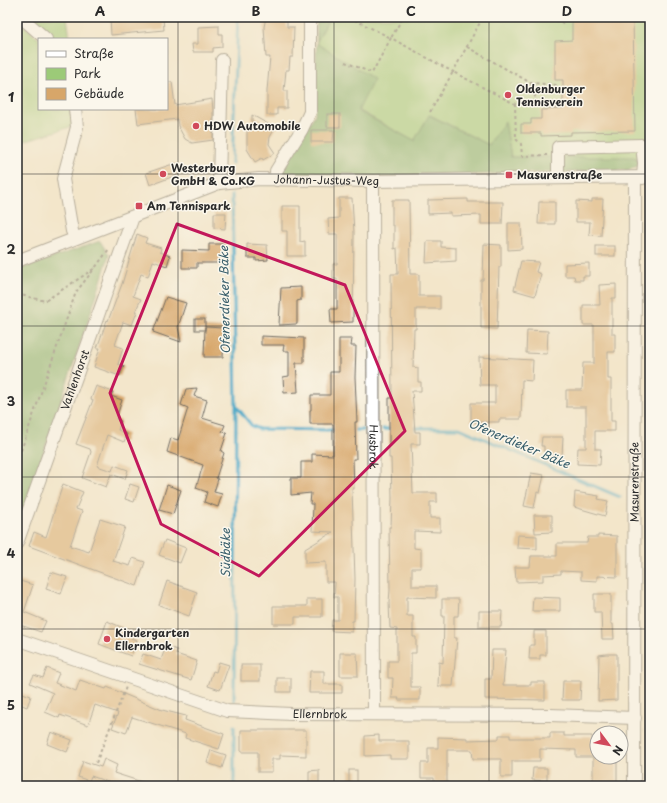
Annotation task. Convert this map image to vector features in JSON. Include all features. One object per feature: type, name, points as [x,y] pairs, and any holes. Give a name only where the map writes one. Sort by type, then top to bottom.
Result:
[{"type":"street","points":[[21,17],[45,38]]},
{"type":"street","points":[[277,180],[276,171],[302,129],[310,112],[310,17]]},
{"type":"street","points":[[219,183],[222,60]]},
{"type":"street","points":[[74,110],[77,127],[63,179],[72,232],[75,238]]},
{"type":"street","name":"Masurenstraße","points":[[558,147],[642,145],[644,163],[633,270],[634,786]]},
{"type":"street","points":[[558,147],[558,178]]},
{"type":"street","name":"Johann-Justus-Weg","points":[[17,261],[219,183],[277,180],[373,181],[642,178]]},
{"type":"street","name":"Husbrok","points":[[373,181],[374,714]]},
{"type":"street","name":"Vahlenhorst","points":[[17,543],[133,217]]},
{"type":"street","name":"Ellernbrok","points":[[17,639],[131,676],[227,711],[635,718]]},
{"type":"path","points":[[349,17],[515,104],[537,103],[542,106],[558,108]]},
{"type":"path","points":[[345,62],[372,73],[403,17]]},
{"type":"path","points":[[430,112],[483,17]]},
{"type":"path","points":[[550,17],[563,24]]},
{"type":"path","points":[[467,47],[531,83],[557,85]]},
{"type":"path","points":[[531,83],[537,103]]},
{"type":"path","points":[[515,104],[516,139],[521,144],[522,156],[550,155],[558,147]]},
{"type":"path","points":[[17,462],[76,292],[109,249]]},
{"type":"path","points":[[17,294],[45,301],[95,268]]},
{"type":"path","points":[[96,763],[131,676]]},
{"type":"highlighted area","points":[[177,224],[345,285],[405,431],[259,576],[161,524],[110,393]]},
{"type":"green space","points":[[28,17],[67,17],[70,38],[53,38]]},
{"type":"green space","points":[[317,17],[330,17],[316,42]]},
{"type":"green space","name":"Oldenburger Tennisverein","points":[[330,17],[650,17],[650,158],[511,157],[505,122],[489,145],[430,115],[414,141],[358,110],[316,43]]},
{"type":"green space","points":[[17,19],[38,38],[38,110],[72,110],[74,126],[17,143]]},
{"type":"green space","points":[[316,43],[374,79],[358,111],[414,141],[429,115],[489,145],[505,121],[511,157],[634,157],[639,160],[640,165],[629,170],[277,180],[315,114]]},
{"type":"green space","points":[[100,241],[109,255],[17,531],[17,270]]},
{"type":"building","points":[[110,17],[163,17],[164,30],[111,35]]},
{"type":"building","points":[[266,17],[287,17],[287,27],[294,27],[293,57],[290,57],[289,70],[286,70],[284,91],[287,91],[287,108],[277,108],[277,115],[267,115],[267,91],[270,57],[266,57],[264,27]]},
{"type":"building","points":[[572,17],[633,17],[635,131],[571,132],[571,135],[541,136],[541,133],[521,133],[521,124],[531,124],[531,119],[541,119],[541,110],[563,109],[563,80],[555,80],[555,41],[572,40]]},
{"type":"building","points":[[219,26],[219,34],[222,34],[222,47],[213,48],[213,52],[193,52],[192,44],[198,44],[198,27]]},
{"type":"building","points":[[168,82],[172,82],[175,105],[212,99],[213,140],[192,143],[185,139],[178,126],[177,119],[138,124],[136,110],[168,110]]},
{"type":"building","points":[[327,114],[340,114],[340,127],[327,127]]},
{"type":"building","points":[[252,115],[275,128],[270,137],[269,144],[275,153],[263,160],[262,158],[255,162],[247,149],[247,132],[252,123]]},
{"type":"building","points":[[311,130],[334,130],[333,142],[311,142]]},
{"type":"building","name":"Westerburg GmbH & Co.KG","points":[[176,163],[180,174],[150,185],[146,173]]},
{"type":"building","points":[[339,198],[352,198],[354,233],[353,322],[331,323],[330,309],[337,309],[337,279],[333,279],[333,264],[337,264],[337,234],[329,234],[328,219],[339,218]]},
{"type":"building","points":[[468,199],[468,202],[503,202],[502,224],[481,224],[481,215],[451,216],[451,213],[428,214],[428,200]]},
{"type":"building","points":[[592,199],[603,199],[601,236],[589,235],[590,222],[576,222],[576,201],[592,202]]},
{"type":"building","points":[[392,200],[409,200],[410,274],[419,274],[419,296],[440,296],[440,309],[416,309],[416,329],[414,329],[413,367],[418,368],[418,382],[421,382],[421,391],[412,391],[415,432],[420,432],[420,444],[411,444],[413,493],[437,493],[437,502],[430,502],[430,518],[440,518],[440,532],[414,531],[414,548],[421,549],[421,568],[412,568],[412,586],[436,586],[436,598],[407,597],[407,616],[413,616],[413,637],[416,637],[416,653],[411,653],[411,687],[420,687],[420,700],[398,700],[399,698],[392,698],[393,678],[388,678],[388,661],[397,661],[397,629],[390,628],[389,602],[389,527],[391,527],[392,498],[391,458],[389,458],[389,398],[392,398],[391,274],[398,274],[397,248],[394,249],[394,226],[392,226]]},
{"type":"building","points":[[539,202],[555,202],[555,224],[538,224]]},
{"type":"building","points":[[282,206],[300,206],[300,242],[305,241],[305,256],[287,256],[287,231],[282,231]]},
{"type":"building","points":[[214,213],[226,213],[225,229],[214,228]]},
{"type":"building","points":[[508,223],[521,223],[522,249],[508,250]]},
{"type":"building","points":[[137,234],[147,238],[145,243],[161,248],[160,252],[170,256],[167,266],[153,261],[148,277],[141,274],[133,296],[141,299],[135,312],[137,312],[132,325],[123,322],[115,345],[123,348],[118,364],[124,366],[120,376],[94,367],[100,348],[97,348],[122,284]]},
{"type":"building","points":[[427,241],[441,241],[441,247],[456,248],[456,261],[426,263]]},
{"type":"building","points":[[209,244],[224,244],[224,263],[197,263],[197,268],[182,268],[182,250],[209,251]]},
{"type":"building","points":[[247,244],[267,245],[268,260],[256,261],[256,258],[247,258]]},
{"type":"building","points":[[484,244],[501,245],[497,329],[481,328],[481,280],[483,280]]},
{"type":"building","points":[[596,246],[615,246],[615,256],[596,256]]},
{"type":"building","points":[[521,261],[539,262],[536,272],[541,274],[535,296],[514,290]]},
{"type":"building","points":[[589,263],[589,276],[583,276],[583,280],[575,280],[574,276],[565,276],[565,264]]},
{"type":"building","points":[[616,284],[616,298],[612,298],[612,334],[615,334],[615,352],[608,352],[608,379],[611,379],[611,421],[615,421],[615,431],[595,431],[595,449],[601,449],[600,465],[577,464],[578,448],[586,448],[586,407],[566,407],[566,390],[582,390],[583,363],[594,363],[594,325],[583,325],[583,305],[600,305],[599,285]]},
{"type":"building","points":[[301,287],[301,300],[297,301],[297,324],[279,325],[281,288]]},
{"type":"building","points":[[166,297],[186,303],[178,327],[181,342],[153,332]]},
{"type":"building","points":[[195,319],[205,319],[205,330],[195,330]]},
{"type":"building","points":[[205,327],[224,328],[223,357],[204,357]]},
{"type":"building","points":[[527,330],[548,331],[547,354],[526,353]]},
{"type":"building","points":[[261,336],[304,338],[304,363],[296,363],[298,392],[284,393],[283,377],[289,376],[289,351],[283,351],[284,345],[261,345]]},
{"type":"building","points":[[339,339],[352,339],[351,346],[356,346],[356,459],[353,459],[354,489],[352,489],[355,579],[354,621],[352,621],[352,632],[331,631],[332,620],[338,620],[338,597],[334,597],[335,582],[326,582],[326,562],[305,563],[305,549],[333,532],[312,531],[313,504],[310,504],[311,493],[291,495],[291,478],[301,478],[301,462],[312,462],[312,454],[333,455],[333,424],[310,424],[310,410],[311,395],[330,395],[330,372],[339,372]]},
{"type":"building","points":[[479,357],[533,360],[532,381],[522,380],[521,419],[499,419],[499,422],[471,422],[471,403],[495,403],[495,385],[480,385]]},
{"type":"building","points":[[96,386],[113,392],[111,396],[122,400],[116,419],[121,421],[118,430],[127,434],[124,442],[107,435],[97,466],[112,471],[114,465],[128,470],[125,479],[111,474],[106,487],[82,478],[91,452],[90,449],[76,444],[93,400],[91,399]]},
{"type":"building","points":[[197,388],[194,396],[207,400],[202,418],[225,425],[222,432],[227,433],[221,451],[224,453],[216,478],[218,479],[214,492],[222,494],[218,507],[204,502],[207,492],[196,488],[203,465],[167,452],[171,438],[178,440],[188,408],[181,405],[186,389]]},
{"type":"building","points":[[542,437],[563,437],[562,456],[553,456],[544,452],[544,446],[541,446]]},
{"type":"building","points":[[531,473],[544,475],[540,493],[537,492],[534,508],[524,506]]},
{"type":"building","points":[[63,484],[83,492],[76,509],[82,511],[70,546],[89,552],[100,519],[125,527],[113,561],[130,566],[133,558],[145,562],[137,586],[29,546],[34,532],[46,537]]},
{"type":"building","points":[[130,484],[139,487],[134,502],[125,499]]},
{"type":"building","points":[[167,485],[181,490],[173,514],[159,510]]},
{"type":"building","points":[[575,492],[599,496],[598,499],[608,501],[605,516],[574,507]]},
{"type":"building","points":[[534,515],[552,515],[552,532],[535,533]]},
{"type":"building","points":[[518,535],[537,536],[537,549],[517,548]]},
{"type":"building","points":[[598,535],[617,536],[617,577],[597,576],[597,581],[581,580],[581,572],[561,571],[561,574],[543,575],[543,581],[516,582],[515,567],[530,567],[531,556],[557,556],[557,543],[587,543],[588,537],[598,537]]},
{"type":"building","points":[[165,540],[186,548],[180,563],[159,555]]},
{"type":"building","points":[[51,572],[67,577],[61,594],[46,589]]},
{"type":"building","points":[[17,580],[33,585],[24,612],[46,621],[41,632],[20,625],[17,629]]},
{"type":"building","points":[[167,581],[197,592],[189,616],[159,605]]},
{"type":"building","points":[[594,594],[611,594],[611,624],[613,624],[614,639],[602,639],[601,612],[594,612]]},
{"type":"building","points":[[533,597],[560,598],[560,611],[532,611]]},
{"type":"building","points":[[307,599],[322,599],[322,617],[295,617],[295,624],[273,624],[273,606],[307,606]]},
{"type":"building","points":[[442,599],[459,599],[458,616],[454,616],[454,638],[457,638],[453,686],[438,686],[439,662],[443,663],[444,616],[442,616]]},
{"type":"building","points":[[479,611],[502,611],[501,627],[479,627]]},
{"type":"building","points":[[107,621],[133,632],[131,638],[137,640],[131,656],[99,644]]},
{"type":"building","points":[[534,631],[546,631],[546,655],[540,655],[540,659],[529,659],[530,645],[534,645]]},
{"type":"building","points":[[166,646],[177,650],[176,654],[197,661],[191,680],[139,664],[143,654],[161,660]]},
{"type":"building","points":[[492,650],[506,650],[503,685],[531,685],[531,682],[545,682],[545,700],[485,699],[485,679],[491,679]]},
{"type":"building","points":[[340,653],[357,653],[358,676],[340,676]]},
{"type":"building","points":[[617,654],[617,700],[598,701],[599,655]]},
{"type":"building","points":[[219,662],[229,665],[220,690],[208,686],[213,671],[216,672]]},
{"type":"building","points":[[241,665],[260,665],[260,681],[241,681]]},
{"type":"building","points":[[47,668],[59,673],[55,683],[76,691],[80,680],[106,689],[107,687],[162,710],[186,716],[185,720],[224,734],[219,749],[185,738],[186,734],[132,717],[126,733],[112,728],[118,713],[95,705],[88,725],[60,715],[59,718],[45,712],[53,693],[30,683],[34,675],[43,678]]},
{"type":"building","points":[[310,671],[324,671],[324,684],[342,684],[342,693],[309,693]]},
{"type":"building","points":[[277,678],[291,678],[291,692],[277,692]]},
{"type":"building","points":[[563,681],[581,681],[580,700],[562,700]]},
{"type":"building","points":[[17,691],[31,696],[27,707],[17,703]]},
{"type":"building","points":[[241,730],[306,730],[306,756],[280,755],[280,759],[272,759],[272,772],[258,772],[258,752],[241,752]]},
{"type":"building","points":[[51,732],[72,740],[67,752],[47,744]]},
{"type":"building","points":[[550,733],[564,733],[564,736],[589,736],[589,757],[576,757],[576,750],[540,749],[540,761],[512,761],[512,777],[501,777],[501,759],[473,759],[472,750],[447,750],[447,783],[434,783],[434,778],[421,778],[421,763],[428,763],[428,748],[438,748],[438,737],[467,738],[467,740],[499,739],[499,735],[510,735],[510,738],[550,738]]},
{"type":"building","points":[[379,735],[379,741],[409,741],[409,759],[390,759],[390,755],[365,756],[365,736]]},
{"type":"building","points":[[211,750],[226,755],[222,768],[207,763]]},
{"type":"building","points":[[104,759],[117,765],[114,773],[148,784],[148,786],[119,786],[91,776],[89,781],[78,777],[83,761],[101,767]]},
{"type":"building","points":[[593,765],[617,765],[617,782],[593,781]]},
{"type":"building","points":[[533,768],[547,768],[547,781],[532,780]]},
{"type":"building","points":[[319,770],[319,786],[309,786],[309,771]]},
{"type":"building","points":[[349,770],[357,770],[357,786],[349,786]]},
{"type":"waterway","name":"Ofenerdieker Bäke","points":[[232,163],[238,17]]},
{"type":"waterway","name":"Südbäke","points":[[232,195],[236,405],[234,701]]},
{"type":"waterway","points":[[237,407],[252,426],[259,429],[337,430]]},
{"type":"waterway","name":"Ofenerdieker Bäke","points":[[412,428],[459,428],[620,497]]},
{"type":"waterway","name":"Ofenerdieker Bäke","points":[[383,429],[393,429]]},
{"type":"waterway","points":[[352,430],[363,430]]},
{"type":"waterway","name":"Südbäke","points":[[234,726],[234,786]]},
{"type":"place","name":"Oldenburger Tennisverein","points":[[508,95]]},
{"type":"place","name":"HDW Automobile","points":[[196,126]]},
{"type":"place","name":"Westerburg GmbH & Co.KG","points":[[163,174]]},
{"type":"place","name":"Masurenstraße","points":[[509,175]]},
{"type":"place","name":"Am Tennispark","points":[[139,206]]},
{"type":"place","name":"Kindergarten Ellernbrok","points":[[107,639]]}]
